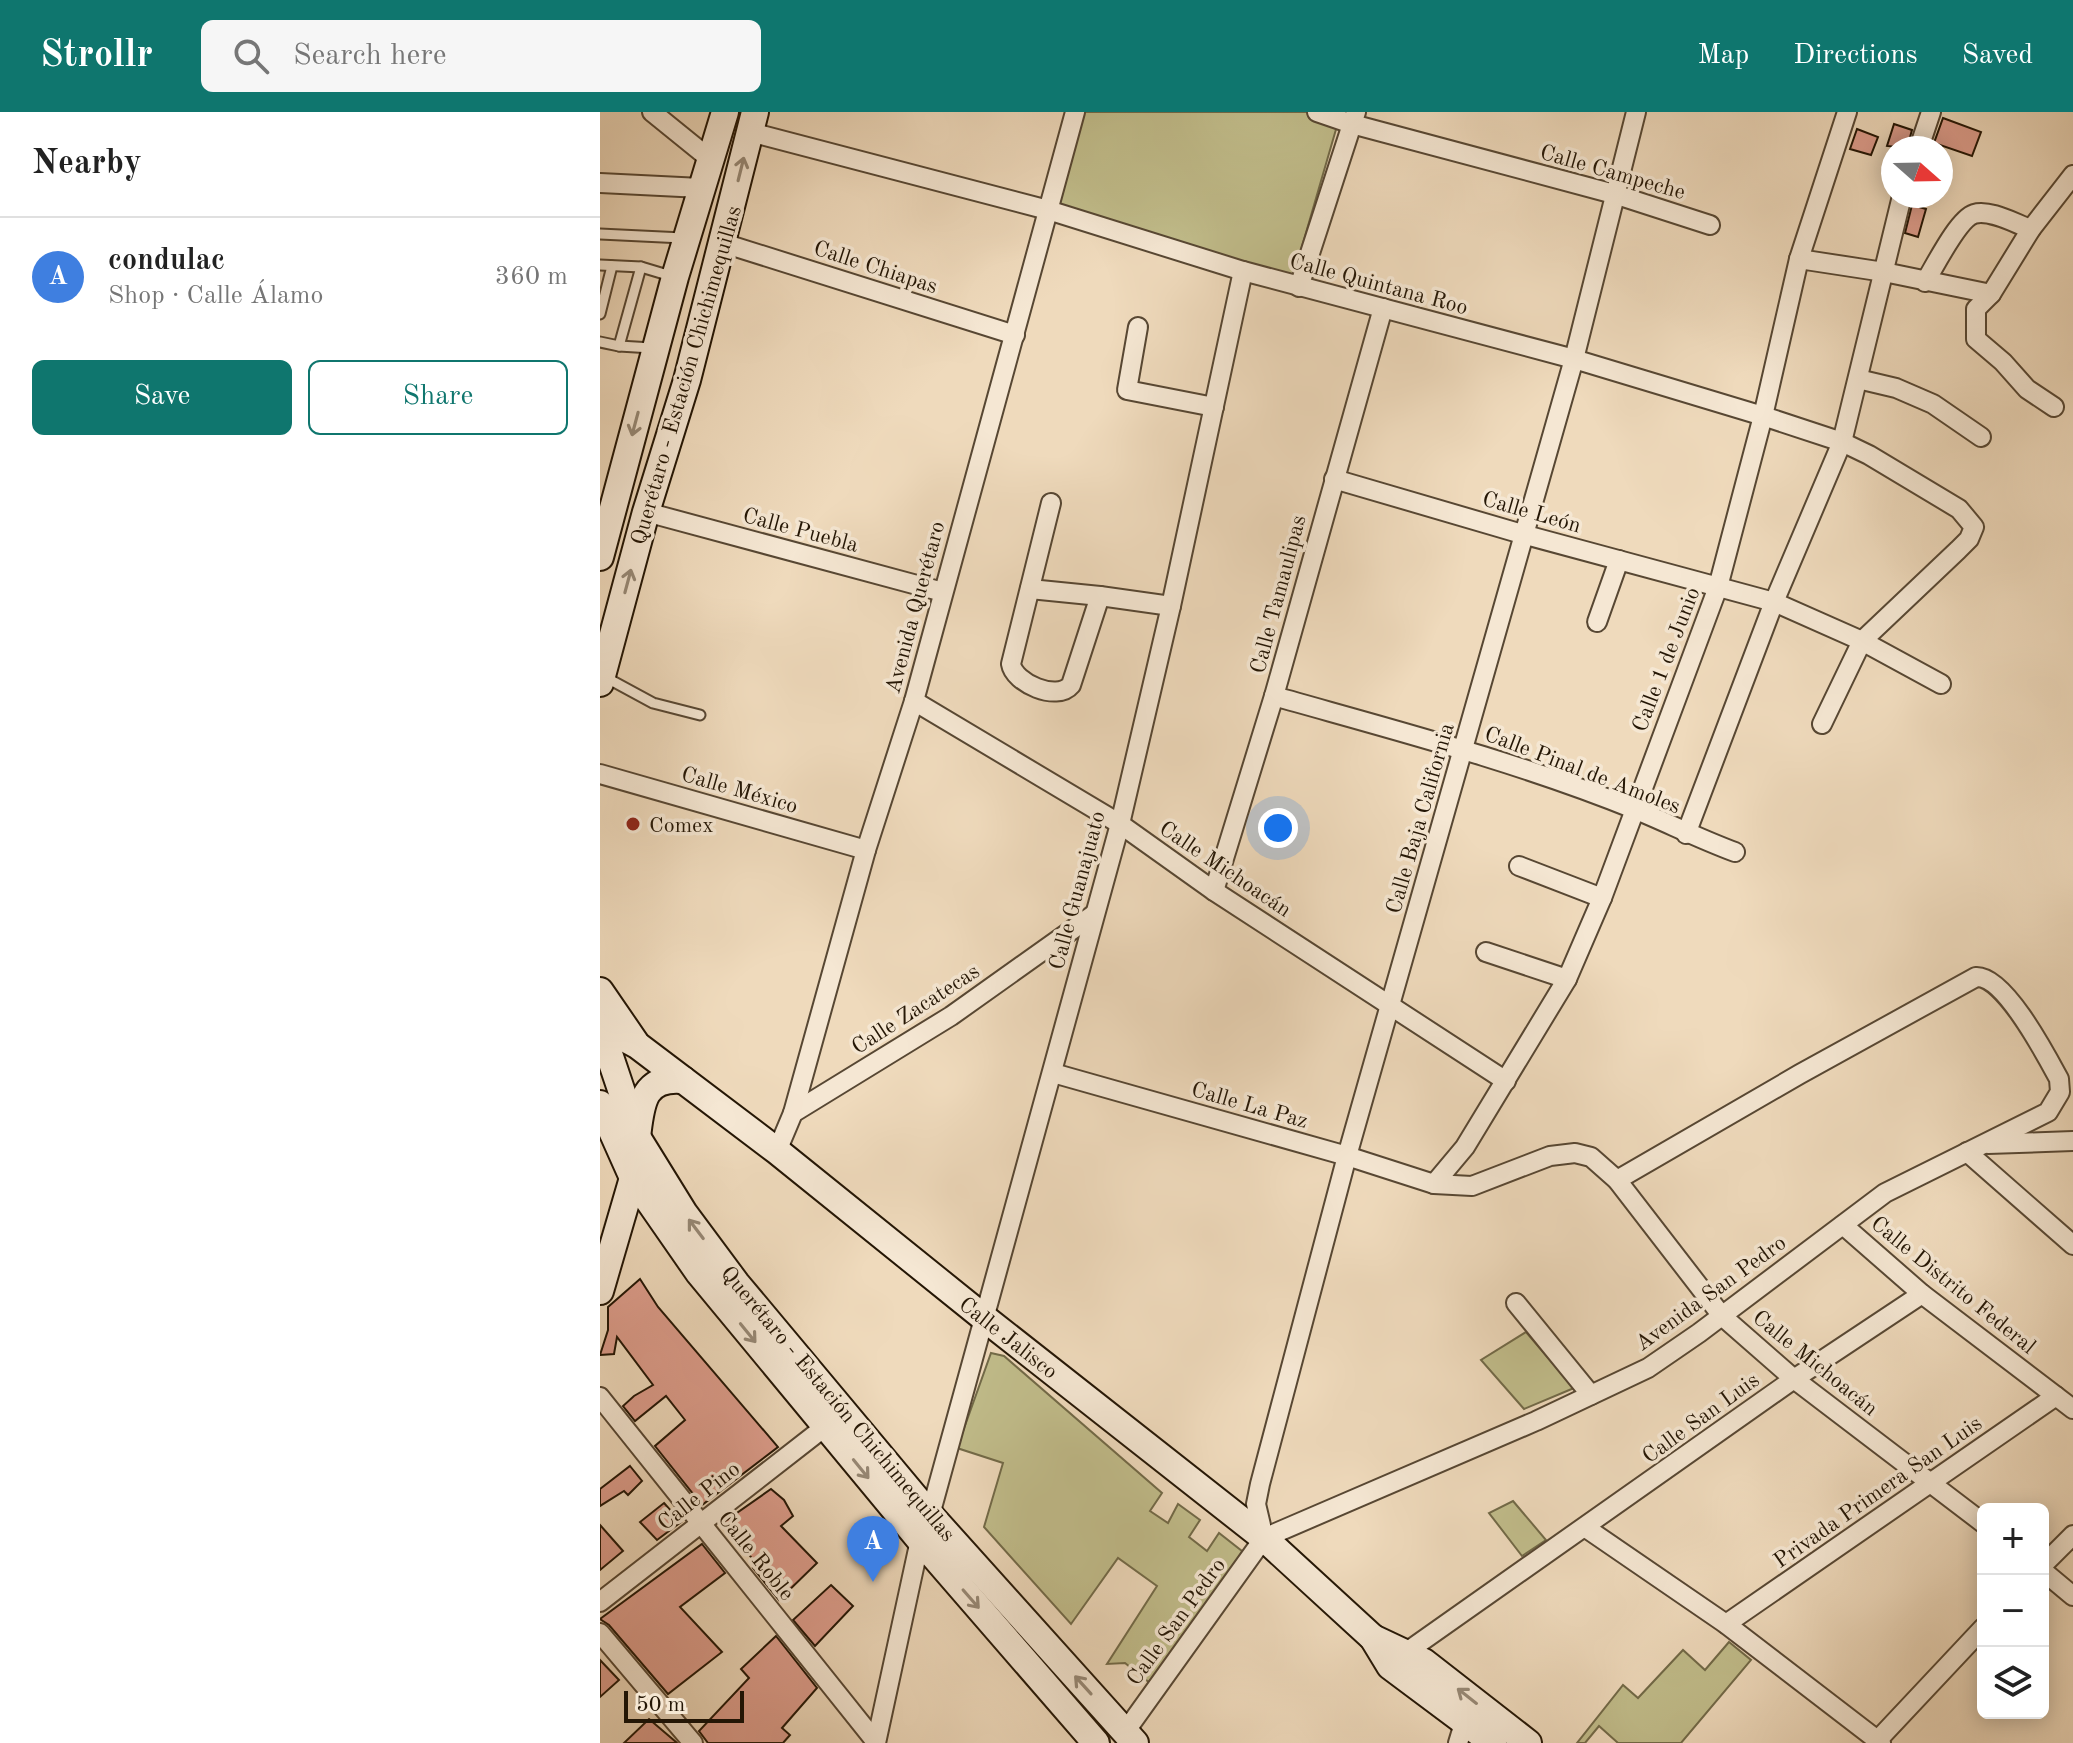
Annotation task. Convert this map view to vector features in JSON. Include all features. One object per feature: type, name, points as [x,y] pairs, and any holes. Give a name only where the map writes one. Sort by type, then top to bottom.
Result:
[{"type":"main road","name":"Querétaro - Estación Chichimequillas","points":[[600,557],[686,238],[726,112]]},
{"type":"main road","points":[[713,279],[708,285],[696,287],[690,284],[687,274],[726,112]]},
{"type":"main road","name":"Querétaro - Estación Chichimequillas","points":[[601,679],[646,512],[687,380],[753,122]]},
{"type":"main road","points":[[655,349],[670,331],[682,331],[687,335],[687,380]]},
{"type":"main road","name":"Calle Jalisco","points":[[600,991],[637,1045]]},
{"type":"main road","name":"Querétaro - Estación Chichimequillas","points":[[600,1026],[637,1137],[684,1213],[736,1283],[930,1515],[1130,1737]]},
{"type":"main road","name":"Calle Jalisco","points":[[600,1026],[637,1045],[777,1151],[1264,1538],[1398,1659],[1461,1732],[1493,1743]]},
{"type":"main road","points":[[637,1137],[646,1095],[656,1082],[683,1080]]},
{"type":"main road","name":"Querétaro - Estación Chichimequillas","points":[[600,1104],[633,1178],[699,1273],[920,1540],[1096,1743]]},
{"type":"main road","points":[[600,1291],[633,1178]]},
{"type":"main road","name":"Calle Jalisco","points":[[1398,1659],[1424,1662],[1528,1743]]},
{"type":"street","points":[[652,112],[710,159]]},
{"type":"street","name":"Avenida Querétaro","points":[[793,1113],[866,850],[914,701],[1075,112]]},
{"type":"street","name":"Calle Campeche","points":[[1317,112],[1354,118],[1710,225]]},
{"type":"street","name":"Calle Baja California","points":[[1264,1538],[1256,1504],[1258,1494],[1347,1156],[1574,359],[1636,112]]},
{"type":"street","name":"Calle 1 de Junio","points":[[1434,1184],[1465,1147],[1567,979],[1602,898],[1718,587],[1763,416],[1799,259],[1847,112]]},
{"type":"street","points":[[1923,136],[1931,112]]},
{"type":"street","points":[[1299,287],[1354,118]]},
{"type":"street","name":"Calle Quintana Roo","points":[[753,122],[1243,271],[1574,359],[1842,442],[1959,509],[1974,527],[1969,539],[1862,641]]},
{"type":"street","points":[[2054,407],[2027,389],[2003,362],[1976,339],[1976,309],[1991,294],[2031,229],[2073,175]]},
{"type":"street","points":[[600,183],[701,188]]},
{"type":"street","points":[[1686,834],[1774,602],[1842,442],[1899,208]]},
{"type":"street","points":[[1925,282],[1964,221],[1975,214],[1987,214],[2031,229]]},
{"type":"street","name":"Calle Chiapas","points":[[723,243],[1015,335]]},
{"type":"street","points":[[1799,259],[1884,272],[1991,294]]},
{"type":"street","name":"Calle Guanajuato","points":[[930,1515],[1120,824],[1171,606],[1243,271]]},
{"type":"street","name":"Calle Tamaulipas","points":[[1214,891],[1274,696],[1383,308]]},
{"type":"street","points":[[1138,327],[1127,390],[1214,407]]},
{"type":"street","points":[[1858,379],[1896,388],[1933,404],[1981,437]]},
{"type":"street","name":"Calle León","points":[[1334,479],[1718,587]]},
{"type":"street","points":[[1051,503],[1011,664],[1012,672],[1019,679],[1055,694],[1065,692],[1071,685],[1100,596]]},
{"type":"street","name":"Calle Puebla","points":[[646,512],[943,592]]},
{"type":"street","points":[[1597,622],[1619,560]]},
{"type":"street","points":[[1718,587],[1774,602],[1862,641],[1941,684]]},
{"type":"street","points":[[1030,589],[1171,606]]},
{"type":"street","points":[[1822,724],[1862,641]]},
{"type":"street","name":"Calle Pinal de Amoles","points":[[1274,696],[1463,750],[1634,809],[1686,834],[1735,852]]},
{"type":"street","name":"Calle Michoacán","points":[[914,701],[1120,824],[1214,891],[1506,1081]]},
{"type":"street","name":"Calle México","points":[[600,774],[866,850]]},
{"type":"street","points":[[1519,866],[1602,898]]},
{"type":"street","name":"Calle Zacatecas","points":[[793,1113],[951,1016],[1093,915]]},
{"type":"street","points":[[1486,952],[1567,979]]},
{"type":"street","name":"Avenida San Pedro","points":[[1264,1538],[1648,1368],[1885,1193],[2048,1112],[2060,1092],[2059,1079],[2017,1010],[1998,987],[1983,976],[1976,977],[1617,1180]]},
{"type":"street","name":"Calle La Paz","points":[[1053,1073],[1347,1156],[1434,1184]]},
{"type":"street","points":[[777,1151],[793,1113]]},
{"type":"street","points":[[1976,1148],[2073,1141]]},
{"type":"street","points":[[1976,1148],[2073,1245]]},
{"type":"street","name":"Calle Michoacán","points":[[1434,1184],[1472,1186],[1550,1156],[1575,1153],[1591,1157],[1617,1180],[1722,1316],[1794,1379],[1977,1518]]},
{"type":"street","name":"Calle Distrito Federal","points":[[1843,1225],[1922,1294],[2073,1409]]},
{"type":"street","name":"Calle San Luis","points":[[1398,1659],[1794,1379],[1922,1294]]},
{"type":"street","points":[[1516,1303],[1591,1395]]},
{"type":"street","name":"Privada Primera San Luis","points":[[1726,1624],[2056,1396]]},
{"type":"street","name":"Calle Roble","points":[[600,1397],[876,1743]]},
{"type":"street","name":"Calle Pino","points":[[600,1602],[826,1426]]},
{"type":"street","points":[[1586,1528],[1726,1624],[1878,1742],[1977,1635]]},
{"type":"street","points":[[2049,1559],[2073,1535]]},
{"type":"street","name":"Calle San Pedro","points":[[1130,1737],[1264,1538]]},
{"type":"street","points":[[876,1743],[920,1540]]},
{"type":"street","points":[[2048,1575],[2073,1596]]},
{"type":"street","points":[[600,1633],[693,1743]]},
{"type":"lane","points":[[600,234],[686,238]]},
{"type":"lane","points":[[600,265],[641,267],[675,277]]},
{"type":"lane","points":[[600,314],[612,266]]},
{"type":"lane","points":[[619,346],[641,267]]},
{"type":"lane","points":[[600,342],[655,349]]},
{"type":"lane","points":[[601,679],[653,703],[700,715]]},
{"type":"shaded area","points":[[1078,112],[1316,112],[1339,119],[1292,281],[1051,209]]},
{"type":"shaded area","points":[[1526,1332],[1574,1388],[1524,1409],[1481,1360]]},
{"type":"shaded area","points":[[991,1353],[1004,1356],[1162,1493],[1150,1511],[1168,1523],[1178,1504],[1200,1520],[1189,1537],[1207,1551],[1219,1533],[1247,1555],[1150,1683],[1125,1663],[1107,1664],[1157,1586],[1118,1558],[1071,1624],[984,1527],[1003,1463],[957,1448]]},
{"type":"shaded area","points":[[1513,1501],[1546,1540],[1522,1556],[1489,1513]]},
{"type":"shaded area","points":[[1729,1642],[1751,1660],[1681,1743],[1618,1743],[1599,1726],[1585,1743],[1577,1743],[1623,1685],[1638,1698],[1683,1650],[1705,1670]]},
{"type":"building","points":[[1943,118],[1981,132],[1972,156],[1953,150],[1953,136],[1937,136]]},
{"type":"building","points":[[1894,124],[1912,130],[1910,136],[1890,136]]},
{"type":"building","points":[[1857,129],[1878,137],[1871,155],[1850,149]]},
{"type":"building","points":[[1911,208],[1926,209],[1918,237],[1905,233]]},
{"type":"building","points":[[640,1279],[658,1307],[778,1447],[702,1505],[655,1446],[685,1420],[666,1396],[635,1421],[623,1406],[653,1385],[617,1337],[614,1354],[600,1355],[608,1330],[608,1307]]},
{"type":"building","points":[[630,1466],[642,1481],[628,1495],[624,1491],[600,1506],[600,1489]]},
{"type":"building","points":[[771,1489],[784,1500],[793,1516],[781,1526],[817,1563],[779,1600],[753,1568],[757,1565],[724,1522]]},
{"type":"building","points":[[664,1503],[681,1522],[657,1540],[640,1522]]},
{"type":"building","points":[[600,1525],[623,1551],[600,1570]]},
{"type":"building","points":[[702,1544],[725,1573],[680,1607],[722,1652],[668,1694],[609,1625],[600,1619]]},
{"type":"building","points":[[831,1585],[853,1606],[815,1646],[793,1620]]},
{"type":"building","points":[[776,1636],[817,1688],[782,1728],[790,1735],[783,1743],[708,1743],[699,1731],[749,1678],[741,1669]]},
{"type":"building","points":[[600,1660],[619,1680],[600,1697]]},
{"type":"building","points":[[649,1719],[676,1742],[677,1743],[624,1743]]},
{"type":"place","name":"Comex","points":[[633,824]]},
{"type":"place","name":"condulac","points":[[873,1582]]}]
